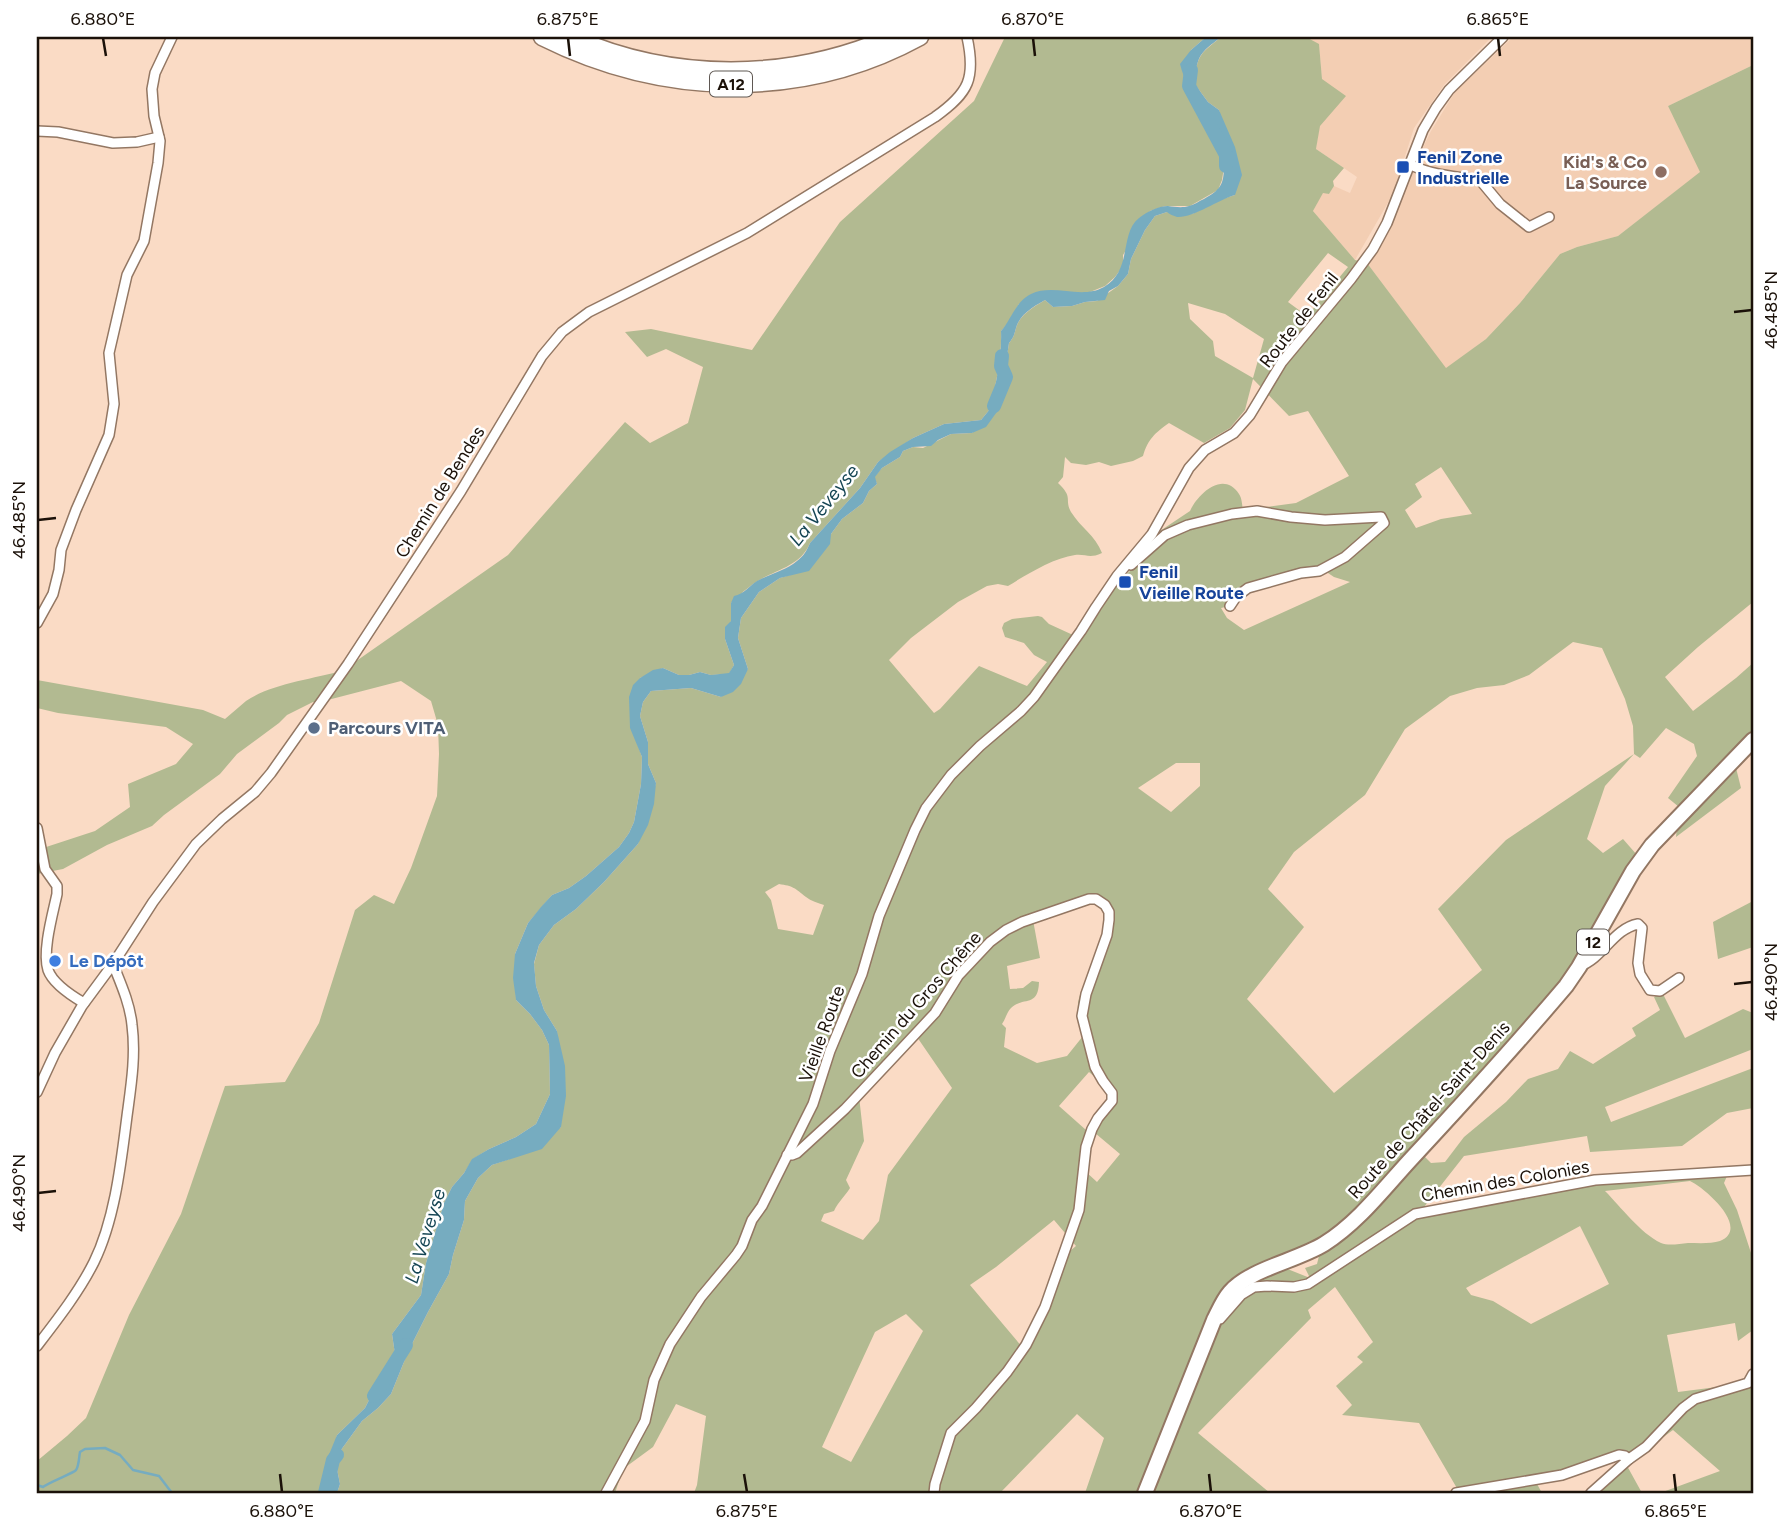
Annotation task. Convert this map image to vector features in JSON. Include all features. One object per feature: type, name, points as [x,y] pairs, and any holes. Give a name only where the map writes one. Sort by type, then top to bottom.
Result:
[{"type":"highway","name":"A12","points":[[542,37],[595,61],[637,73],[724,85],[768,83],[832,71],[874,58],[920,37]]},
{"type":"highway","name":"A12","points":[[572,37],[640,60],[682,68],[724,71],[809,63],[850,53],[891,37]]},
{"type":"main road","name":"Route de Châtel-Saint-Denis","points":[[1144,1493],[1214,1320],[1228,1293],[1247,1278],[1309,1252],[1344,1230],[1566,986],[1633,872],[1652,845],[1753,740]]},
{"type":"street","points":[[37,623],[53,594],[61,550],[76,510],[110,435],[114,404],[109,353],[127,275],[144,241],[158,163],[159,136],[152,89],[155,73],[172,37]]},
{"type":"street","name":"Chemin de Bendes","points":[[37,1092],[55,1053],[84,1003],[153,902],[196,844],[255,792],[271,773],[355,653],[461,491],[542,356],[562,332],[589,312],[747,233],[945,111],[954,104],[967,86],[972,68],[967,37]]},
{"type":"street","name":"Route de Fenil","points":[[1096,607],[1117,576],[1152,534],[1189,468],[1210,447],[1244,424],[1282,362],[1361,266],[1380,238],[1423,130],[1449,90],[1503,37]]},
{"type":"street","points":[[37,131],[58,132],[113,143],[137,142],[159,136]]},
{"type":"street","points":[[1409,164],[1418,169],[1480,180],[1500,204],[1529,227],[1549,217]]},
{"type":"street","points":[[1117,576],[1165,535],[1188,525],[1232,513],[1256,510],[1325,520],[1381,517],[1384,523],[1345,557],[1319,571],[1301,573],[1248,588],[1236,597],[1230,606]]},
{"type":"street","name":"Vieille Route","points":[[606,1493],[645,1421],[654,1380],[670,1344],[701,1297],[742,1246],[752,1220],[762,1206],[813,1104],[830,1051],[864,969],[878,916],[921,816],[951,775],[1034,697],[1096,607]]},
{"type":"street","points":[[37,828],[46,869],[57,886],[46,942],[48,970],[71,995],[84,1003]]},
{"type":"street","name":"Chemin du Gros Chêne","points":[[788,1155],[797,1153],[845,1109],[935,1013],[958,976],[995,939],[1022,922],[1080,901],[1095,899],[1106,907],[1109,915],[1107,935],[1082,1012],[1095,1067],[1112,1093],[1112,1101],[1098,1118],[1086,1147],[1079,1210],[1045,1307],[1027,1345],[1007,1372],[951,1433],[934,1493]]},
{"type":"street","points":[[1579,967],[1589,963],[1615,936],[1638,924],[1642,928],[1638,963],[1640,974],[1650,990],[1660,991],[1679,978]]},
{"type":"street","points":[[37,1346],[94,1263],[108,1223],[120,1166],[134,1044],[129,1004],[113,964]]},
{"type":"street","name":"Chemin des Colonies","points":[[1214,1320],[1220,1319],[1241,1295],[1254,1287],[1294,1287],[1308,1284],[1415,1214],[1595,1180],[1753,1170]]},
{"type":"street","points":[[1591,1493],[1646,1447],[1695,1399],[1748,1383],[1753,1374]]},
{"type":"street","points":[[1456,1493],[1562,1475],[1619,1455],[1625,1455],[1629,1459]]},
{"type":"shaded area","points":[[1306,37],[1492,37],[1444,85],[1414,128],[1393,194],[1355,260],[1313,211],[1323,192],[1329,194],[1334,186],[1350,193],[1357,177],[1316,149],[1322,79],[1319,45]]},
{"type":"shaded area","points":[[1513,37],[1753,37],[1753,65],[1668,106],[1701,172],[1618,236],[1560,254],[1486,339],[1446,369],[1367,263],[1431,131],[1455,92]]},
{"type":"green space","points":[[1005,37],[1206,37],[1191,50],[1184,76],[1222,144],[1224,167],[1218,190],[1190,206],[1165,206],[1150,211],[1123,255],[1123,266],[1105,286],[1090,292],[1019,304],[1001,331],[1000,361],[990,409],[981,420],[944,424],[913,438],[878,462],[860,488],[798,559],[756,582],[731,603],[731,621],[725,639],[734,665],[729,674],[711,675],[700,672],[679,675],[663,668],[640,678],[637,743],[642,757],[641,784],[634,822],[619,847],[586,876],[569,888],[552,895],[528,923],[515,954],[516,1000],[542,1030],[549,1045],[550,1094],[536,1124],[473,1159],[452,1187],[444,1203],[426,1263],[421,1295],[392,1334],[396,1361],[380,1385],[375,1388],[365,1408],[337,1435],[325,1493],[37,1493],[37,1461],[86,1418],[129,1315],[181,1214],[225,1086],[285,1082],[319,1023],[355,910],[374,895],[394,904],[411,868],[437,796],[439,754],[438,725],[431,701],[401,681],[313,702],[287,715],[237,754],[220,774],[152,826],[107,845],[63,869],[37,874],[37,850],[95,831],[130,807],[128,784],[176,764],[193,744],[166,727],[37,708],[37,680],[203,710],[225,719],[246,701],[267,690],[342,671],[508,555],[625,422],[650,443],[688,423],[703,367],[666,349],[647,357],[625,332],[651,329],[752,350],[840,222],[974,101]]},
{"type":"green space","points":[[1221,37],[1306,37],[1319,44],[1322,79],[1346,96],[1320,126],[1316,149],[1344,168],[1333,181],[1334,186],[1329,194],[1323,193],[1313,211],[1355,260],[1367,263],[1446,368],[1486,339],[1560,254],[1618,236],[1700,172],[1668,106],[1753,65],[1753,602],[1665,677],[1693,711],[1753,663],[1753,744],[1736,768],[1741,788],[1676,837],[1679,807],[1668,798],[1697,756],[1694,744],[1666,728],[1640,758],[1634,754],[1605,786],[1587,839],[1603,853],[1623,839],[1637,855],[1560,985],[1484,1072],[1352,1214],[1303,1250],[1235,1276],[1217,1297],[1141,1493],[1085,1493],[1104,1438],[1077,1414],[1000,1493],[947,1493],[937,1489],[933,1493],[694,1493],[706,1416],[676,1404],[653,1447],[623,1469],[615,1493],[337,1493],[340,1484],[336,1464],[341,1450],[362,1421],[391,1394],[408,1352],[449,1274],[464,1220],[465,1201],[478,1178],[492,1165],[512,1158],[561,1127],[557,1031],[544,1010],[536,986],[534,964],[539,945],[554,925],[576,909],[604,882],[638,844],[656,783],[648,764],[648,742],[640,716],[643,702],[651,691],[691,688],[721,697],[748,669],[738,638],[741,618],[759,592],[780,578],[790,575],[831,534],[842,519],[863,503],[869,491],[877,484],[874,477],[882,468],[900,457],[903,451],[913,447],[923,448],[951,434],[972,433],[999,409],[1009,343],[1024,315],[1045,300],[1053,307],[1097,301],[1118,286],[1128,274],[1131,259],[1155,216],[1167,212],[1192,214],[1235,195],[1219,110],[1208,102],[1194,83],[1198,60]],"holes":[[[1328,253],[1348,267],[1307,316],[1288,302]],[[1188,303],[1225,314],[1264,339],[1253,378],[1215,356],[1213,341],[1190,319]],[[1253,379],[1289,416],[1308,411],[1349,476],[1296,503],[1243,510],[1240,496],[1233,487],[1226,484],[1212,487],[1199,498],[1190,511],[1157,533],[1139,563],[1112,587],[1089,619],[1073,635],[1038,616],[1012,619],[1004,623],[1002,628],[1005,637],[1024,643],[1034,655],[1047,662],[1027,686],[979,666],[934,713],[889,660],[911,638],[958,602],[987,586],[1008,586],[1067,557],[1102,553],[1096,541],[1071,512],[1067,495],[1058,483],[1063,477],[1065,457],[1071,463],[1086,465],[1099,462],[1111,466],[1133,461],[1143,456],[1153,437],[1169,423],[1204,443],[1230,428],[1245,410]],[[1441,467],[1472,514],[1441,519],[1416,528],[1405,510],[1422,497],[1415,484]],[[1325,571],[1350,582],[1244,630],[1227,618],[1221,608],[1230,606],[1248,588]],[[1573,642],[1602,648],[1625,699],[1633,726],[1634,754],[1506,840],[1438,909],[1482,970],[1334,1093],[1247,999],[1304,927],[1268,889],[1294,852],[1365,795],[1405,729],[1450,696],[1477,688],[1504,685],[1529,675]],[[1176,763],[1200,763],[1200,786],[1171,812],[1138,788]],[[779,884],[794,888],[810,900],[824,905],[813,935],[778,929],[771,900],[765,892]],[[1094,902],[1104,912],[1104,934],[1078,1003],[1083,1036],[1067,1056],[1037,1063],[1004,1047],[1006,1028],[1002,1024],[1008,1012],[1016,1005],[1033,998],[1039,982],[1032,981],[1023,988],[1010,989],[1007,966],[1040,958],[1033,920]],[[917,1037],[952,1088],[888,1175],[879,1221],[863,1240],[821,1221],[824,1214],[834,1211],[850,1188],[846,1180],[864,1141],[858,1087],[902,1041]],[[1089,1072],[1117,1096],[1086,1130],[1059,1106]],[[1095,1133],[1120,1154],[1097,1182],[1085,1171]],[[1054,1220],[1076,1246],[1058,1261],[1045,1305],[1023,1348],[970,1285]],[[906,1314],[923,1331],[851,1462],[822,1447],[875,1332]]]},
{"type":"green space","points":[[1753,901],[1753,947],[1718,959],[1713,922]]},
{"type":"green space","points":[[1662,992],[1685,1038],[1743,1009],[1753,1013],[1753,1049],[1605,1107],[1611,1122],[1753,1068],[1753,1108],[1727,1113],[1682,1146],[1590,1152],[1587,1136],[1464,1156],[1424,1207],[1598,1176],[1727,1176],[1724,1183],[1737,1210],[1753,1259],[1753,1330],[1738,1341],[1735,1323],[1667,1335],[1678,1392],[1748,1383],[1753,1385],[1753,1493],[1660,1493],[1720,1471],[1673,1430],[1626,1464],[1642,1493],[1593,1493],[1626,1465],[1623,1458],[1537,1484],[1542,1493],[1453,1493],[1458,1490],[1419,1423],[1342,1415],[1352,1405],[1336,1386],[1363,1362],[1357,1357],[1373,1342],[1335,1287],[1308,1310],[1311,1318],[1198,1433],[1270,1493],[1151,1493],[1228,1302],[1246,1285],[1285,1268],[1310,1278],[1305,1268],[1317,1264],[1319,1256],[1362,1221],[1423,1155],[1431,1163],[1445,1162],[1464,1137],[1506,1102],[1528,1079],[1558,1069],[1570,1051],[1593,1064],[1636,1036],[1632,1028],[1660,1010],[1654,997]],"holes":[[[1690,1181],[1714,1200],[1728,1218],[1728,1235],[1720,1241],[1674,1245],[1661,1243],[1638,1226],[1605,1191]],[[1580,1226],[1609,1284],[1531,1324],[1493,1301],[1471,1295],[1466,1288]]]},
{"type":"water","points":[[1206,37],[1221,37],[1201,56],[1194,83],[1208,102],[1219,110],[1235,147],[1242,175],[1235,195],[1183,217],[1167,212],[1155,216],[1131,259],[1128,274],[1118,286],[1109,291],[1105,300],[1053,307],[1045,300],[1024,315],[1009,343],[999,409],[986,427],[972,433],[951,434],[931,446],[913,447],[903,451],[900,457],[882,468],[875,477],[877,484],[869,491],[863,503],[842,519],[831,534],[830,544],[809,571],[780,578],[759,592],[741,618],[738,638],[748,669],[741,684],[733,692],[721,697],[691,688],[651,691],[643,702],[640,716],[648,742],[648,764],[656,783],[648,825],[638,844],[604,882],[576,909],[554,925],[539,945],[534,963],[536,986],[544,1010],[557,1031],[565,1066],[566,1096],[561,1127],[542,1149],[492,1165],[478,1178],[465,1201],[464,1220],[449,1274],[408,1352],[391,1394],[362,1421],[341,1450],[336,1464],[340,1484],[337,1493],[325,1493],[330,1473],[326,1462],[337,1435],[365,1408],[375,1388],[380,1385],[396,1361],[392,1334],[421,1295],[426,1263],[444,1203],[452,1187],[472,1159],[536,1124],[550,1094],[549,1045],[542,1030],[516,1000],[513,978],[515,954],[528,923],[541,907],[552,895],[569,888],[586,876],[619,847],[634,822],[641,784],[642,757],[630,728],[629,697],[633,685],[653,670],[663,668],[679,675],[700,672],[711,675],[729,673],[734,665],[725,639],[725,627],[731,621],[731,603],[734,596],[799,559],[860,488],[878,462],[890,452],[944,424],[981,420],[990,409],[1000,361],[1001,331],[1021,301],[1040,291],[1086,292],[1104,287],[1119,271],[1129,233],[1139,218],[1160,207],[1191,205],[1217,190],[1224,173],[1221,139],[1191,92],[1180,64]]},
{"type":"waterway","name":"La Veveyse","points":[[1191,70],[1189,86],[1226,155],[1226,166]]},
{"type":"waterway","name":"La Veveyse","points":[[994,406],[1006,377],[1001,366],[1002,356]]},
{"type":"waterway","name":"La Veveyse","points":[[374,1396],[406,1345]]},
{"type":"waterway","points":[[37,1485],[43,1487],[76,1470],[80,1452],[85,1449],[105,1448],[120,1455],[133,1470],[159,1476],[172,1493]]},
{"type":"waterway","name":"La Veveyse","points":[[325,1493],[333,1460],[337,1455]]},
{"type":"place","name":"Fenil Zone Industrielle","points":[[1403,167]]},
{"type":"place","name":"Kid's & Co La Source","points":[[1661,172]]},
{"type":"place","name":"Fenil Vieille Route","points":[[1125,582]]},
{"type":"place","name":"Parcours VITA","points":[[314,728]]},
{"type":"place","name":"Le Dépôt","points":[[55,961]]}]
